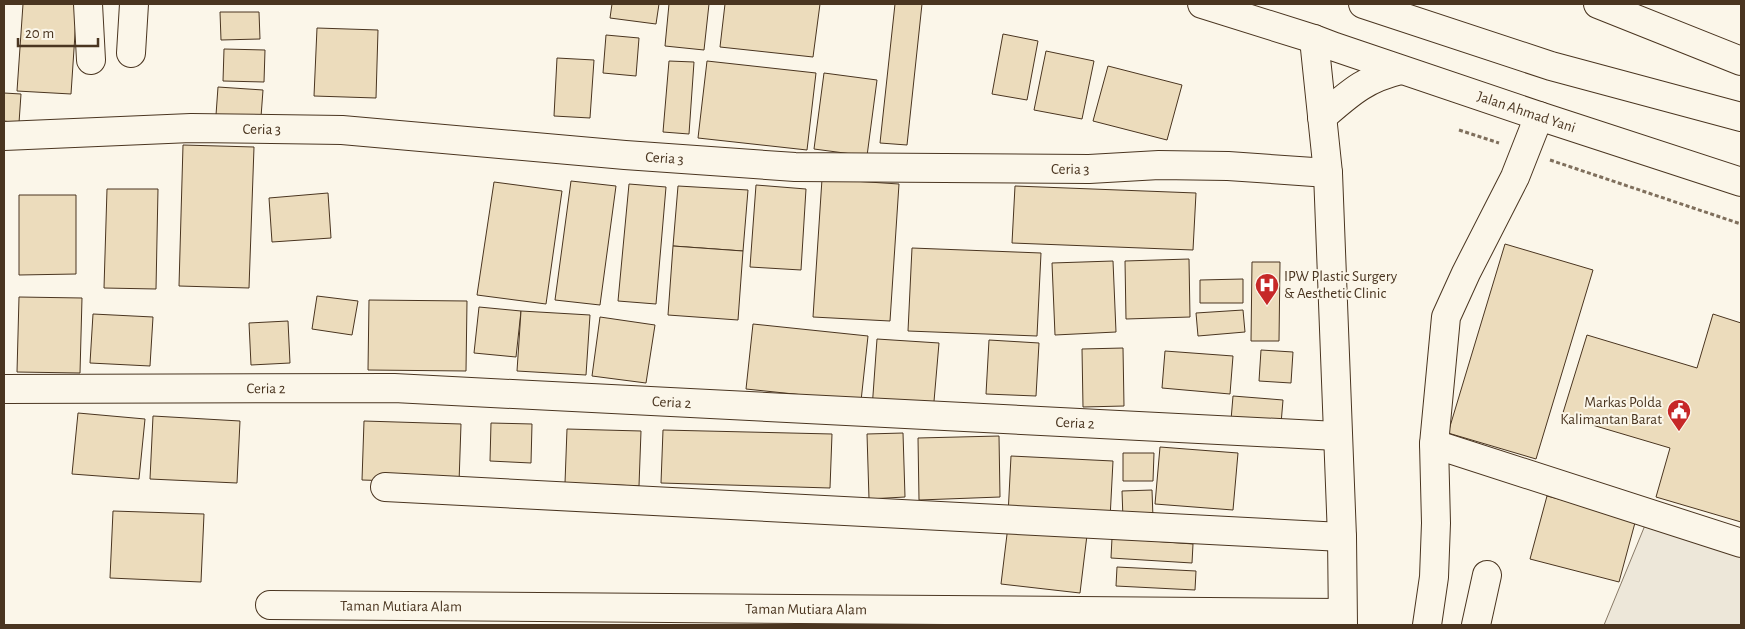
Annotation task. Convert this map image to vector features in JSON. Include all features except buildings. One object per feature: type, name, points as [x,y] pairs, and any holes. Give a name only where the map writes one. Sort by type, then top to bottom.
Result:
[{"type":"main road","points":[[88,4],[91,60]]},
{"type":"main road","points":[[131,54],[134,4]]},
{"type":"main road","name":"Jalan Ahmad Yani","points":[[1202,4],[1741,182]]},
{"type":"main road","points":[[1598,4],[1741,61]]},
{"type":"main road","points":[[1369,5],[1551,66],[1741,117]]},
{"type":"main road","points":[[1324,43],[1322,117],[1328,173],[1342,537],[1342,619]]},
{"type":"main road","points":[[1322,117],[1360,85],[1381,75],[1391,66]]},
{"type":"main road","points":[[1427,625],[1434,577],[1436,523],[1434,444],[1446,317],[1466,272],[1516,177],[1539,116]]},
{"type":"main road","name":"Ceria 3","points":[[4,136],[191,128],[342,130],[625,155],[794,167],[1090,168],[1228,166],[1328,173]]},
{"type":"main road","name":"Ceria 2","points":[[4,389],[394,388],[1337,436]]},
{"type":"main road","points":[[1434,444],[1741,543]]},
{"type":"main road","points":[[385,487],[1342,537]]},
{"type":"main road","points":[[1476,625],[1487,575]]},
{"type":"main road","name":"Taman Mutiara Alam","points":[[270,605],[1342,619]]},
{"type":"path","points":[[1459,130],[1741,224]]},
{"type":"shaded area","points":[[1648,518],[1741,551],[1741,625],[1604,625]]},
{"type":"place","name":"IPW Plastic Surgery & Aesthetic Clinic","points":[[1267,306]]},
{"type":"place","name":"Markas Polda Kalimantan Barat","points":[[1679,432]]}]
